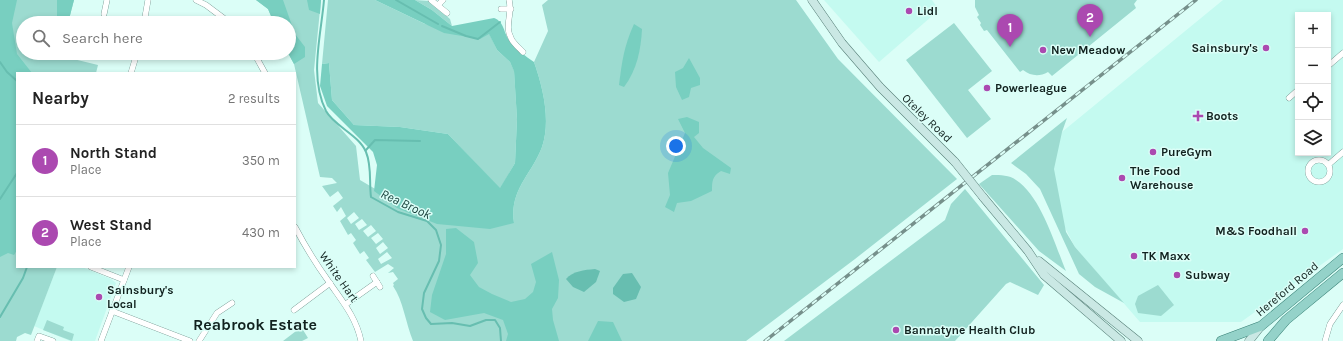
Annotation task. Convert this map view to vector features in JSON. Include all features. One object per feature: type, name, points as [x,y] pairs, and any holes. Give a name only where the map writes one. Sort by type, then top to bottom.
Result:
[{"type":"main road","name":"Oteley Road","points":[[812,0],[829,25],[880,87],[955,162],[1028,251],[1044,275],[1121,341]]},
{"type":"main road","name":"Oteley Road","points":[[1028,251],[1062,282],[1138,341]]},
{"type":"main road","name":"Hereford Road","points":[[1221,341],[1261,326],[1343,258]]},
{"type":"main road","name":"Hereford Road","points":[[1268,341],[1286,320],[1343,273]]},
{"type":"main road","points":[[1249,341],[1261,326]]},
{"type":"street","points":[[104,14],[107,0]]},
{"type":"street","points":[[145,16],[148,0]]},
{"type":"street","points":[[196,0],[206,5],[221,16]]},
{"type":"street","points":[[431,0],[447,13]]},
{"type":"street","points":[[438,5],[443,0]]},
{"type":"street","points":[[509,0],[511,9],[508,27],[510,36],[523,52]]},
{"type":"street","points":[[501,9],[511,9]]},
{"type":"street","points":[[1331,63],[1343,53]]},
{"type":"street","points":[[131,72],[135,60]]},
{"type":"street","points":[[258,60],[264,72]]},
{"type":"street","points":[[1288,98],[1295,92]]},
{"type":"street","points":[[1328,165],[1343,152]]},
{"type":"street","name":"White Hart","points":[[296,228],[330,283],[346,304],[355,321],[361,341]]},
{"type":"street","points":[[94,268],[124,280]]},
{"type":"street","points":[[101,341],[129,268]]},
{"type":"street","points":[[346,304],[379,285],[373,276]]},
{"type":"street","points":[[294,310],[330,283]]},
{"type":"street","points":[[199,341],[217,313],[232,303]]},
{"type":"street","points":[[1325,341],[1330,324],[1343,305]]},
{"type":"street","points":[[112,311],[190,341]]},
{"type":"street","points":[[38,338],[53,341]]},
{"type":"shaded area","points":[[0,0],[74,0],[70,16],[16,16],[16,60],[77,60],[98,65],[96,72],[16,72],[16,268],[57,268],[31,335],[25,333],[17,337],[16,341],[0,341]]},
{"type":"shaded area","points":[[0,0],[17,0],[12,23],[16,48],[16,60],[22,60],[31,72],[16,72],[16,252],[14,255],[8,253],[0,257]]},
{"type":"shaded area","points":[[57,0],[74,0],[70,16],[57,16]]},
{"type":"shaded area","points":[[256,0],[321,0],[314,70],[318,103],[356,146],[360,180],[377,190],[514,223],[513,211],[518,192],[538,157],[545,137],[545,104],[534,62],[548,31],[542,5],[548,0],[796,0],[838,59],[957,179],[855,259],[746,341],[413,341],[402,305],[393,286],[393,283],[398,279],[393,272],[388,273],[394,268],[388,264],[375,272],[366,260],[369,258],[364,251],[360,254],[353,243],[356,240],[351,233],[348,235],[340,221],[346,216],[341,207],[337,212],[333,206],[343,198],[338,191],[330,197],[322,186],[337,183],[332,178],[320,177],[296,72],[292,60],[296,60],[296,16],[271,16],[268,9]],"holes":[[[354,212],[359,218],[351,224],[347,218]],[[362,219],[367,225],[359,230],[355,224]],[[371,225],[376,231],[368,237],[363,231]],[[378,233],[383,239],[376,244],[371,238]],[[383,242],[388,248],[380,254],[376,248]],[[387,252],[392,258],[381,264],[378,259]]]},
{"type":"shaded area","points":[[256,0],[283,0],[289,16],[271,16],[268,9]]},
{"type":"shaded area","points":[[307,0],[321,0],[320,14],[309,10]]},
{"type":"shaded area","points":[[328,0],[375,0],[425,24],[489,33],[497,50],[510,62],[514,70],[517,119],[515,163],[500,189],[448,134],[400,127],[354,125],[332,100],[329,63],[322,64]]},
{"type":"shaded area","points":[[375,0],[415,0],[432,10],[452,26],[494,18],[500,22],[508,38],[521,53],[534,62],[545,104],[545,137],[538,157],[518,192],[513,211],[514,223],[490,229],[437,224],[397,208],[374,191],[377,165],[373,152],[327,106],[320,86],[322,64],[329,63],[332,100],[354,125],[400,127],[448,134],[500,188],[515,163],[517,119],[514,71],[510,62],[497,50],[489,34],[480,39],[444,33]]},
{"type":"shaded area","points":[[415,0],[429,1],[450,19],[452,26],[432,10]]},
{"type":"shaded area","points":[[824,0],[932,0],[939,10],[879,62]]},
{"type":"shaded area","name":"New Meadow","points":[[975,0],[1137,0],[1134,4],[1136,8],[1052,76],[1048,72],[1045,74],[1032,75],[1023,70],[1020,72],[987,30],[984,31],[980,25],[981,23],[977,17],[979,15],[975,7]]},
{"type":"shaded area","points":[[1223,0],[1343,0],[1343,249],[1241,322],[1140,322],[1075,247],[1029,159]]},
{"type":"shaded area","points":[[954,23],[992,71],[968,90],[991,119],[967,138],[906,60]]},
{"type":"shaded area","points":[[634,24],[642,29],[641,44],[638,59],[632,74],[624,87],[619,85],[621,68]]},
{"type":"shaded area","points":[[296,35],[305,47],[305,57],[294,64],[292,60],[296,60]]},
{"type":"shaded area","points":[[689,58],[700,78],[700,85],[691,88],[689,97],[682,100],[676,87],[675,72],[683,68]]},
{"type":"shaded area","points":[[687,117],[699,122],[699,133],[694,137],[703,148],[731,168],[730,174],[721,171],[714,177],[712,182],[712,191],[691,201],[677,203],[674,212],[665,207],[670,195],[668,173],[685,133],[678,119]]},
{"type":"shaded area","points":[[1067,118],[1062,132],[1054,169],[1066,232],[1075,247],[1124,303],[1095,287],[1079,274],[1040,189],[1026,174],[1011,163]]},
{"type":"shaded area","points":[[992,175],[1013,178],[1025,187],[1033,197],[1052,235],[1066,271],[1039,251],[979,184]]},
{"type":"shaded area","points":[[965,189],[1044,285],[1038,295],[1010,282],[1006,284],[955,341],[784,341],[945,220],[951,204]]},
{"type":"shaded area","points":[[456,228],[474,242],[478,263],[470,275],[479,287],[511,302],[525,299],[533,292],[536,282],[531,264],[552,252],[559,280],[558,298],[552,309],[553,320],[559,341],[506,341],[508,334],[503,320],[484,313],[445,320],[430,312],[432,295],[446,254],[446,229]]},
{"type":"shaded area","points":[[57,268],[84,268],[111,279],[116,283],[95,341],[70,341],[34,326]]},
{"type":"shaded area","points":[[595,269],[600,271],[596,282],[584,292],[573,287],[566,279],[569,276],[583,270]]},
{"type":"shaded area","points":[[632,273],[641,287],[636,299],[624,302],[613,294],[613,288],[623,274]]},
{"type":"shaded area","points":[[1158,285],[1174,305],[1161,316],[1138,313],[1135,304],[1138,296]]},
{"type":"shaded area","points":[[47,320],[64,327],[63,330],[74,334],[72,341],[43,330]]},
{"type":"shaded area","points":[[598,321],[613,322],[622,341],[588,341]]},
{"type":"shaded area","points":[[300,325],[308,338],[302,341],[283,341],[300,328]]},
{"type":"waterway","name":"Rea Brook","points":[[324,0],[317,70],[321,98],[326,111],[363,146],[368,157],[370,169],[371,197],[398,212],[427,221],[436,230],[441,245],[439,261],[424,293],[422,309],[426,318],[431,324],[452,323],[470,326],[486,320],[495,320],[500,328],[501,341]]},
{"type":"waterway","points":[[396,0],[438,24]]},
{"type":"waterway","points":[[442,26],[466,36],[478,39],[500,22]]},
{"type":"waterway","name":"Rea Brook","points":[[0,62],[7,72],[16,80]]},
{"type":"waterway","points":[[366,150],[375,140],[420,141]]},
{"type":"waterway","name":"Rea Brook","points":[[0,199],[16,175]]},
{"type":"waterway","points":[[0,317],[23,278],[27,268]]},
{"type":"railway","points":[[765,341],[1196,0]]},
{"type":"place","name":"Lidl","points":[[909,11]]},
{"type":"place","name":"West Stand","points":[[1090,37]]},
{"type":"place","name":"North Stand","points":[[1010,47]]},
{"type":"place","name":"Sainsbury's","points":[[1266,48]]},
{"type":"place","name":"New Meadow","points":[[1043,50]]},
{"type":"place","name":"Powerleague","points":[[987,88]]},
{"type":"place","name":"Boots","points":[[1198,116]]},
{"type":"place","name":"PureGym","points":[[1153,152]]},
{"type":"place","name":"The Food Warehouse","points":[[1122,178]]},
{"type":"place","name":"M&S Foodhall","points":[[1305,231]]},
{"type":"place","name":"TK Maxx","points":[[1134,256]]},
{"type":"place","name":"Subway","points":[[1177,275]]},
{"type":"place","name":"Sainsbury's Local","points":[[99,297]]},
{"type":"place","name":"Bannatyne Health Club","points":[[896,330]]},
{"type":"district","name":"Reabrook Estate","points":[[255,324]]}]
